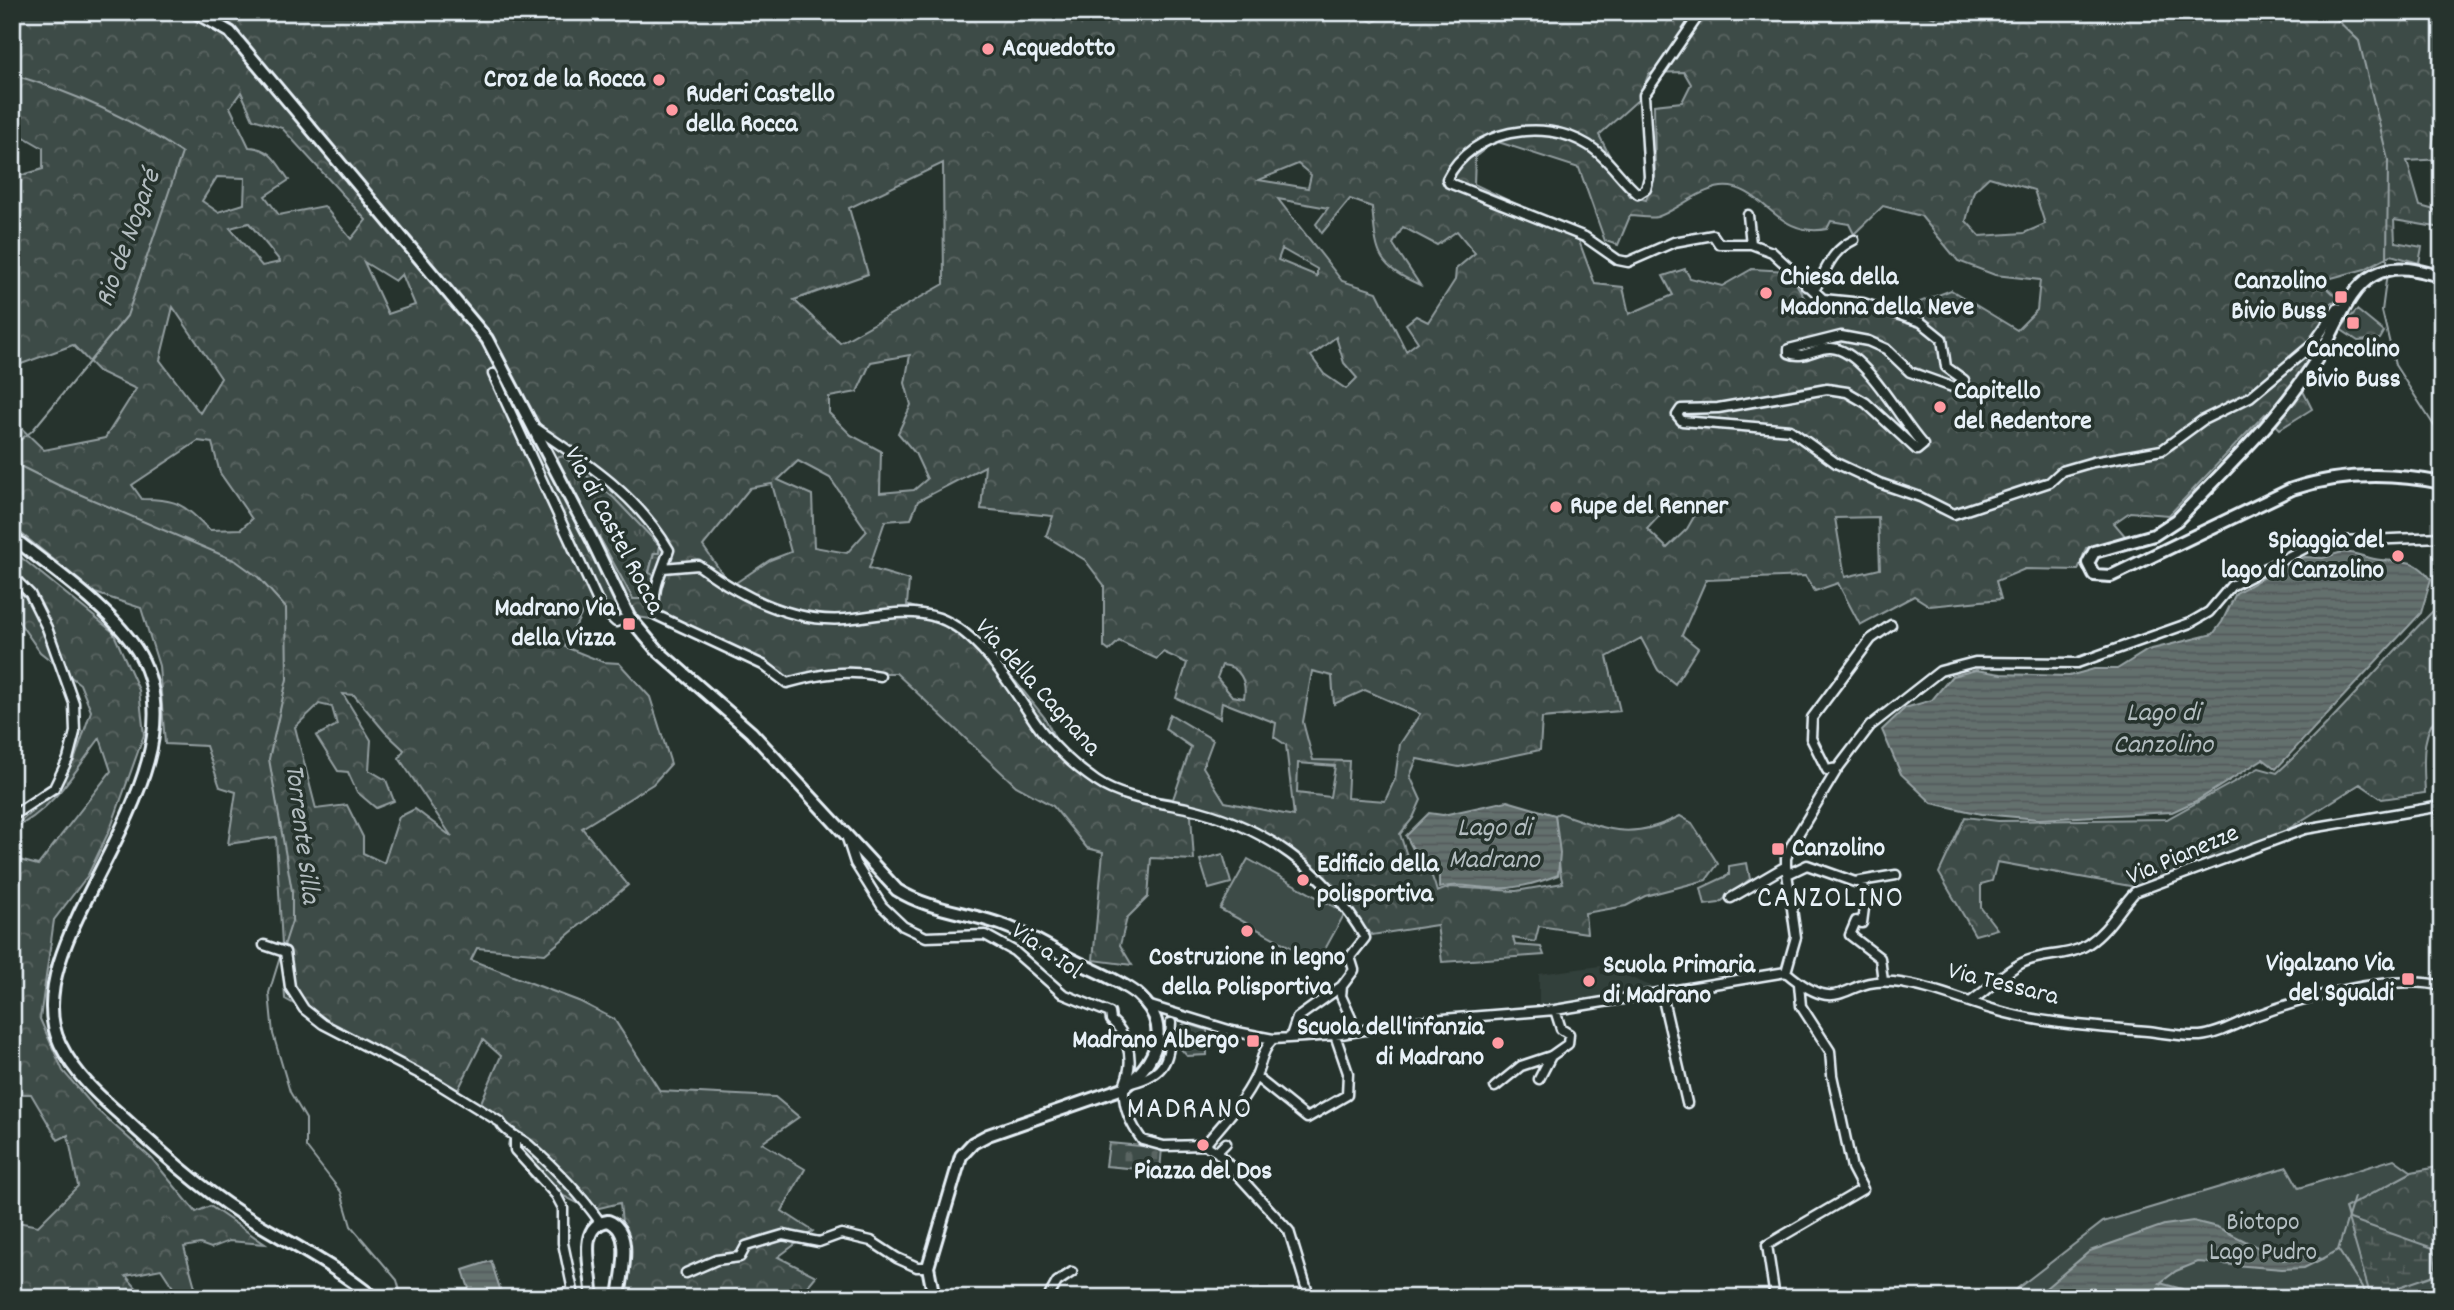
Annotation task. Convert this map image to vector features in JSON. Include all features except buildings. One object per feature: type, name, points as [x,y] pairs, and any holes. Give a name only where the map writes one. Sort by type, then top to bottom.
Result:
[{"type":"main road","name":"Via di Castel Rocca","points":[[195,12],[230,32],[487,340],[592,540],[628,617],[656,649],[751,732],[897,890],[916,902],[1010,928],[1123,985],[1147,1005],[1156,1025]]},
{"type":"main road","points":[[2442,277],[2418,270],[2388,270],[2365,281],[2344,310],[2303,384],[2177,520],[2154,535],[2094,552],[2088,563],[2090,569],[2099,577],[2110,576],[2292,489],[2316,481],[2350,476],[2398,477],[2442,483]]},
{"type":"main road","points":[[12,537],[121,629],[140,656],[153,694],[152,736],[145,766],[117,843],[59,958],[52,985],[52,1017],[59,1042],[76,1072],[189,1177],[239,1212],[357,1284],[374,1298]]},
{"type":"main road","points":[[934,1298],[928,1267],[961,1156],[973,1143],[1126,1086],[1151,1062],[1157,1043],[1156,1025]]},
{"type":"main road","points":[[592,1298],[587,1240],[600,1222],[615,1224],[624,1239],[619,1298]]},
{"type":"street","points":[[1701,12],[1644,95],[1650,177],[1646,189],[1638,194],[1588,144],[1533,130],[1487,138],[1478,143],[1447,179],[1452,186],[1485,200],[1585,237],[1618,260],[1628,261],[1674,242],[1713,235],[1719,244],[1751,244],[1776,254],[1795,271],[1806,286],[1823,299],[1863,303],[1921,322],[1942,339],[1946,367],[1964,380],[1955,388],[1910,372],[1886,349],[1868,341],[1841,336],[1789,349],[1793,355],[1832,348],[1846,354],[1871,373],[1902,422],[1923,445],[1922,448],[1912,449],[1866,403],[1847,392],[1827,389],[1718,408],[1682,409],[1677,411],[1678,419],[1690,424],[1790,430],[1836,463],[1879,483],[1920,497],[1954,514],[2050,482],[2062,471],[2094,462],[2162,450],[2203,420],[2262,390],[2312,345],[2332,314],[2338,309],[2344,310]]},
{"type":"street","points":[[1748,215],[1751,244]]},
{"type":"street","points":[[1806,286],[1816,287],[1831,257],[1842,245],[1854,240]]},
{"type":"street","points":[[493,374],[601,608],[615,622],[628,617]]},
{"type":"street","points":[[529,423],[610,479],[654,524],[669,550],[656,579],[656,615],[763,665],[787,683],[817,674],[857,671],[880,676]]},
{"type":"street","points":[[1786,972],[1796,937],[1787,870],[1791,846],[1838,768],[1882,714],[1940,671],[1975,662],[2077,663],[2190,623],[2209,612],[2231,586],[2318,542],[2442,537]]},
{"type":"street","name":"Via della Cagnana","points":[[663,568],[698,565],[734,591],[780,609],[816,617],[841,619],[919,612],[942,620],[983,652],[1020,695],[1036,723],[1075,766],[1099,783],[1143,799],[1216,815],[1272,839],[1317,874],[1365,938],[1350,957],[1354,970],[1342,986]]},
{"type":"street","points":[[12,576],[30,594],[47,628],[74,703],[75,732],[68,759],[54,788],[12,816]]},
{"type":"street","points":[[1838,768],[1827,770],[1811,738],[1812,718],[1871,639],[1891,625]]},
{"type":"street","name":"Via Pianezze","points":[[1970,1002],[2023,962],[2064,955],[2087,945],[2106,929],[2117,911],[2135,892],[2305,829],[2442,806]]},
{"type":"street","name":"Via a Iol","points":[[846,835],[855,863],[882,905],[903,926],[926,937],[985,935],[1014,951],[1063,994],[1110,1013],[1111,1020],[1121,1029],[1129,1049],[1126,1086]]},
{"type":"street","points":[[1731,898],[1787,870],[1807,865],[1860,882],[1896,875]]},
{"type":"street","points":[[1860,882],[1867,893],[1862,923],[1856,921],[1850,934],[1880,958],[1883,981]]},
{"type":"street","points":[[264,945],[276,947],[285,953],[290,987],[304,1009],[323,1024],[491,1115],[536,1152],[587,1204],[600,1222]]},
{"type":"street","points":[[1774,1298],[1767,1245],[1863,1189],[1852,1168],[1832,1075],[1830,1051],[1801,1006],[1799,984],[1786,972]]},
{"type":"street","points":[[1147,1005],[1232,1031],[1273,1039],[1335,1035],[1355,1029],[1418,1021],[1555,1010],[1662,995],[1786,972]]},
{"type":"street","points":[[2427,982],[2442,978]]},
{"type":"street","name":"Via Tessara","points":[[1799,984],[1823,996],[1838,996],[1883,981],[1919,985],[1997,1011],[2090,1027],[2203,1036],[2256,1016],[2346,992],[2402,982],[2427,982]]},
{"type":"street","points":[[2427,982],[2442,986]]},
{"type":"street","points":[[1342,986],[1341,996],[1351,1018]]},
{"type":"street","points":[[1291,1036],[1297,1018],[1342,986]]},
{"type":"street","points":[[1662,995],[1687,1103]]},
{"type":"street","points":[[1495,1087],[1521,1066],[1551,1056],[1569,1041],[1569,1034],[1561,1029],[1555,1010]]},
{"type":"street","points":[[1156,1025],[1171,1023],[1184,1015]]},
{"type":"street","points":[[1171,1023],[1169,1054],[1165,1063],[1146,1080],[1126,1086],[1129,1117],[1142,1140],[1164,1146],[1205,1145],[1216,1152],[1289,1231],[1307,1290],[1305,1298]]},
{"type":"street","points":[[1256,1077],[1307,1118],[1347,1095],[1348,1073],[1335,1035]]},
{"type":"street","points":[[1205,1145],[1256,1077],[1261,1055],[1273,1039]]},
{"type":"street","points":[[1539,1079],[1551,1056]]},
{"type":"street","points":[[515,1136],[515,1150],[556,1195],[564,1208],[564,1243],[573,1291],[545,1298]]},
{"type":"street","points":[[1216,1152],[1226,1143]]},
{"type":"street","points":[[685,1273],[716,1260],[740,1257],[746,1246],[783,1235],[819,1242],[841,1234],[871,1241],[917,1267],[928,1267]]},
{"type":"street","points":[[1048,1298],[1058,1282],[1072,1272]]},
{"type":"shaded area","name":"Scuola Primaria di Madrano","points":[[1600,966],[1601,974],[1617,972],[1655,988],[1650,992],[1635,990],[1620,996],[1539,1006],[1539,974]]},
{"type":"green space","points":[[12,12],[1353,12],[1373,22],[1395,12],[1921,12],[1935,18],[1940,12],[1965,12],[1978,19],[1979,12],[2442,12],[2442,76],[2432,148],[2442,149],[2442,159],[2407,161],[2420,206],[2442,212],[2442,228],[2394,220],[2395,242],[2422,247],[2419,263],[2391,255],[2365,269],[2320,281],[2341,301],[2332,302],[2319,326],[2322,337],[2297,379],[2312,409],[2280,429],[2265,414],[2169,515],[2130,512],[2114,523],[2126,537],[2086,548],[2078,570],[2025,569],[1996,581],[2001,599],[1930,606],[1914,596],[1860,625],[1838,583],[1815,591],[1805,576],[1706,580],[1682,635],[1698,648],[1675,684],[1658,670],[1641,638],[1607,657],[1620,711],[1542,718],[1540,750],[1459,767],[1417,759],[1410,776],[1421,800],[1413,818],[1400,834],[1407,856],[1428,869],[1437,892],[1450,887],[1516,891],[1563,883],[1555,815],[1559,813],[1606,828],[1633,831],[1663,824],[1680,816],[1692,823],[1718,864],[1706,880],[1645,896],[1626,906],[1585,913],[1587,933],[1539,926],[1535,942],[1513,938],[1515,945],[1541,947],[1544,955],[1442,962],[1437,925],[1372,935],[1320,880],[1255,831],[1232,816],[1191,816],[1194,860],[1151,858],[1148,897],[1127,918],[1120,945],[1132,965],[1093,960],[1103,852],[1087,848],[1053,806],[1016,786],[896,673],[827,673],[785,683],[756,663],[664,621],[584,609],[565,647],[603,662],[619,663],[650,697],[671,764],[653,784],[582,828],[628,885],[545,954],[477,948],[471,960],[581,1002],[614,1019],[660,1091],[775,1097],[799,1117],[762,1143],[805,1169],[782,1211],[813,1231],[778,1257],[816,1276],[806,1288],[813,1298],[615,1298],[628,1283],[620,1203],[591,1210],[534,1181],[508,1145],[512,1127],[476,1114],[501,1056],[483,1040],[456,1094],[285,999],[276,837],[228,844],[236,792],[220,787],[206,746],[165,744],[159,666],[141,608],[95,593],[12,526],[12,419],[44,450],[105,438],[136,389],[98,371],[73,345],[16,366],[12,365],[12,178],[43,169],[43,148],[12,130]],"holes":[[[1684,72],[1691,84],[1682,102],[1654,105],[1655,177],[1646,200],[1630,196],[1599,135],[1639,99],[1649,73]],[[241,92],[253,119],[282,128],[366,220],[351,239],[324,206],[279,215],[265,196],[289,180],[273,158],[257,148],[249,147],[230,107]],[[1495,141],[1579,168],[1605,241],[1618,245],[1630,216],[1657,217],[1712,189],[1736,188],[1748,193],[1794,226],[1809,230],[1827,229],[1831,221],[1849,224],[1854,234],[1883,206],[1921,216],[1958,261],[1995,275],[2040,280],[2037,310],[2017,330],[1951,290],[1907,307],[1809,306],[1789,271],[1752,269],[1722,286],[1690,278],[1685,269],[1663,276],[1673,295],[1629,314],[1623,287],[1595,284],[1576,233],[1474,184],[1475,157]],[[943,163],[944,284],[840,343],[794,300],[868,274],[849,208]],[[1298,164],[1311,175],[1308,188],[1259,180]],[[217,177],[245,178],[244,204],[218,212],[202,201]],[[1989,177],[2034,190],[2045,224],[2024,233],[1980,236],[1966,221],[1974,191]],[[1278,199],[1328,208],[1316,224],[1322,233],[1350,199],[1372,207],[1375,236],[1381,256],[1394,271],[1420,285],[1393,244],[1403,227],[1437,245],[1457,231],[1475,253],[1456,269],[1455,280],[1428,322],[1416,316],[1406,324],[1418,342],[1406,351],[1377,292],[1342,281]],[[249,223],[280,261],[262,266],[230,228]],[[1282,249],[1317,269],[1317,276],[1278,260]],[[364,262],[395,281],[402,274],[415,305],[388,314]],[[173,307],[221,378],[200,413],[160,360]],[[1336,337],[1344,363],[1357,378],[1346,389],[1324,374],[1311,356]],[[910,355],[905,383],[911,405],[898,433],[915,453],[927,479],[914,490],[880,493],[881,451],[851,435],[829,413],[829,397],[857,392],[871,362]],[[198,441],[212,443],[220,473],[252,519],[241,529],[210,530],[187,509],[165,500],[142,499],[132,485]],[[563,456],[614,498],[660,546],[659,553],[654,553],[649,573],[654,575],[647,599],[633,599],[556,458]],[[798,461],[830,478],[867,531],[847,553],[814,547],[812,495],[778,480]],[[985,466],[981,509],[1053,516],[1046,536],[1085,560],[1104,585],[1104,647],[1109,651],[1119,641],[1157,659],[1163,652],[1187,663],[1176,698],[1220,718],[1222,702],[1276,723],[1274,737],[1286,745],[1294,816],[1225,802],[1203,767],[1213,740],[1170,714],[1165,729],[1191,747],[1173,799],[1102,788],[1065,759],[1045,718],[1016,682],[954,622],[907,605],[909,580],[869,568],[885,521],[911,519],[918,501]],[[772,484],[791,552],[770,560],[731,586],[703,546],[750,488]],[[1674,500],[1699,508],[1687,529],[1667,548],[1647,529]],[[1878,517],[1880,569],[1845,577],[1835,518]],[[1222,665],[1238,672],[1245,692],[1244,698],[1232,696],[1217,678]],[[1312,671],[1332,676],[1334,704],[1365,690],[1420,714],[1400,744],[1395,779],[1385,801],[1347,798],[1349,761],[1313,760],[1303,722]],[[343,694],[354,695],[404,750],[399,758],[452,837],[415,809],[399,817],[384,863],[363,853],[363,837],[347,805],[316,809],[295,727],[319,704],[332,707],[337,725],[316,736],[338,771],[348,772],[357,792],[376,808],[394,801],[386,780],[369,770],[371,740]],[[1298,763],[1335,766],[1330,797],[1297,793]]]},
{"type":"green space","points":[[2357,310],[2384,332],[2380,339],[2358,341],[2340,329]]},
{"type":"green space","points":[[563,456],[614,498],[660,546],[659,553],[654,553],[649,572],[654,574],[647,599],[633,599],[556,458]]},
{"type":"green space","points":[[12,550],[113,632],[139,690],[144,735],[111,827],[88,875],[54,920],[40,1019],[63,1071],[95,1108],[152,1159],[196,1212],[210,1206],[265,1244],[229,1241],[211,1248],[200,1244],[184,1247],[198,1298],[180,1298],[161,1269],[126,1276],[145,1298],[12,1298],[12,1221],[38,1226],[78,1186],[68,1135],[58,1140],[31,1094],[12,1094],[12,858],[38,865],[111,771],[100,738],[50,802],[39,813],[12,829],[31,812],[74,761],[91,711],[80,684],[40,652],[12,612]]},
{"type":"green space","points":[[2442,551],[2442,710],[2426,738],[2425,793],[2382,799],[2360,784],[2277,836],[2141,888],[1997,862],[1992,881],[1981,884],[1981,908],[1997,929],[1975,935],[1939,873],[1965,817],[1998,821],[2167,819],[2259,768],[2277,773],[2435,609],[2434,557]]},
{"type":"green space","points":[[1223,854],[1231,883],[1209,889],[1200,860]]},
{"type":"green space","points":[[1248,859],[1345,913],[1318,962],[1220,909]]},
{"type":"green space","points":[[1747,863],[1750,879],[1719,903],[1705,905],[1701,888],[1729,875],[1729,866]]},
{"type":"green space","points":[[1185,1023],[1207,1030],[1207,1055],[1187,1056],[1180,1048],[1181,1027]]},
{"type":"green space","points":[[1109,1143],[1162,1148],[1160,1171],[1106,1166]]},
{"type":"green space","name":"Biotopo Lago Pudro","points":[[2394,1159],[2412,1172],[2345,1208],[2371,1298],[2005,1298],[2103,1222],[2287,1167],[2299,1188]]},
{"type":"green space","points":[[2442,1166],[2442,1298],[2371,1298],[2345,1207],[2412,1172]]},
{"type":"green space","points":[[2327,1211],[2433,1248],[2437,1274],[2399,1287],[2401,1298],[2179,1298]]},
{"type":"water","name":"Lago di Canzolino","points":[[2342,552],[2409,562],[2419,567],[2431,579],[2421,613],[2276,769],[2263,759],[2198,800],[2172,812],[2039,819],[1981,814],[1932,803],[1901,774],[1882,730],[1905,708],[1932,700],[1952,676],[1976,670],[2001,674],[2069,676],[2094,669],[2117,669],[2148,650],[2213,634],[2236,593],[2287,564],[2305,557],[2323,558]]},
{"type":"water","name":"Lago di Madrano","points":[[1507,801],[1555,815],[1560,853],[1558,875],[1515,887],[1439,888],[1439,876],[1430,870],[1427,860],[1413,849],[1406,836],[1429,813],[1443,815]]},
{"type":"water","points":[[2193,1221],[2217,1227],[2283,1260],[2309,1255],[2322,1259],[2304,1268],[2282,1269],[2198,1262],[2176,1271],[2160,1283],[2182,1289],[2179,1298],[2034,1298],[2090,1251],[2164,1225]]},
{"type":"water","points":[[491,1261],[503,1298],[472,1298],[463,1270]]},
{"type":"waterway","points":[[2329,12],[2359,41],[2388,160],[2387,264]]},
{"type":"waterway","name":"Rio de Nogaré","points":[[12,71],[14,75],[101,108],[182,153],[127,316],[32,431],[12,446]]},
{"type":"waterway","points":[[2387,273],[2382,311],[2395,365],[2442,438]]},
{"type":"waterway","name":"Torrente Silla","points":[[12,462],[58,485],[236,561],[258,577],[286,608],[287,679],[269,759],[292,891],[292,921],[283,949]]},
{"type":"waterway","name":"Torrente Silla","points":[[281,954],[269,993],[273,1034],[290,1092],[306,1119],[306,1147],[341,1192],[351,1226],[397,1280],[402,1298]]},
{"type":"waterway","points":[[2322,1259],[2338,1250],[2354,1197]]},
{"type":"waterway","points":[[2339,1251],[2369,1298]]},
{"type":"place","name":"Acquedotto","points":[[988,49]]},
{"type":"place","name":"Croz de la Rocca","points":[[659,80]]},
{"type":"place","name":"Ruderi Castello della Rocca","points":[[672,110]]},
{"type":"place","name":"Chiesa della Madonna della Neve","points":[[1766,293]]},
{"type":"place","name":"Canzolino Bivio Buss","points":[[2341,297]]},
{"type":"place","name":"Cancolino Bivio Buss","points":[[2353,323]]},
{"type":"place","name":"Capitello del Redentore","points":[[1940,407]]},
{"type":"place","name":"Rupe del Renner","points":[[1556,507]]},
{"type":"place","name":"Spiaggia del lago di Canzolino","points":[[2398,556]]},
{"type":"place","name":"Madrano Via della Vizza","points":[[629,624]]},
{"type":"place","name":"Canzolino","points":[[1778,849]]},
{"type":"place","name":"Edificio della polisportiva","points":[[1303,880]]},
{"type":"place","name":"Costruzione in legno della Polisportiva","points":[[1247,931]]},
{"type":"place","name":"Vigalzano Via del Sgualdi","points":[[2408,979]]},
{"type":"place","name":"Scuola Primaria di Madrano","points":[[1589,981]]},
{"type":"place","name":"Madrano Albergo","points":[[1253,1041]]},
{"type":"place","name":"Scuola dell'infanzia di Madrano","points":[[1498,1043]]},
{"type":"place","name":"Piazza del Dos","points":[[1203,1145]]},
{"type":"district","name":"CANZOLINO","points":[[1831,900]]},
{"type":"district","name":"MADRANO","points":[[1190,1111]]}]
